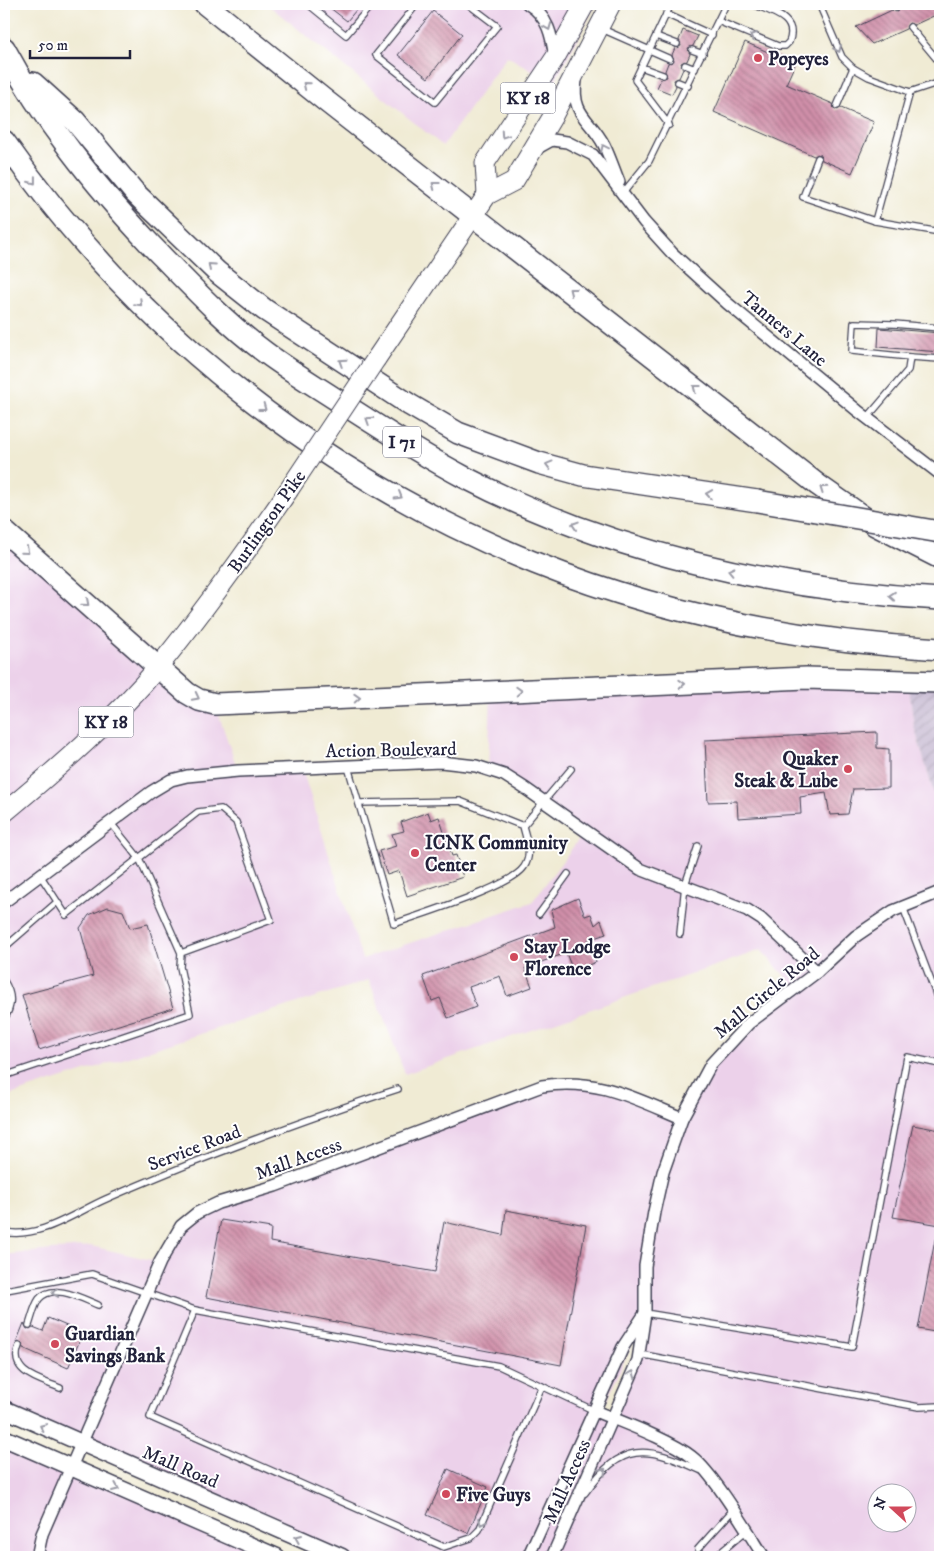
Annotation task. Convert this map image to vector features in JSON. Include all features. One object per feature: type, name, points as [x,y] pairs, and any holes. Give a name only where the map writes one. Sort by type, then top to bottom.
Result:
[{"type":"highway","points":[[205,4],[327,102],[818,485],[875,525],[940,558]]},
{"type":"highway","points":[[9,58],[75,121],[135,193],[217,272],[280,320],[410,405],[458,433],[539,463],[583,475],[757,501],[940,532]]},
{"type":"highway","name":"I 71","points":[[9,58],[80,166],[131,223],[196,290],[265,353],[410,447],[464,477],[519,503],[568,523],[681,559],[819,588],[940,599]]},
{"type":"highway","name":"I 71","points":[[4,141],[66,224],[112,276],[208,366],[276,418],[350,468],[431,514],[534,563],[587,582],[692,613],[833,640],[940,649]]},
{"type":"highway","points":[[4,531],[187,692],[199,700],[215,704],[806,678],[940,682]]},
{"type":"main road","name":"KY 18","points":[[487,195],[485,163],[555,58],[585,4]]},
{"type":"main road","name":"Burlington Pike","points":[[4,813],[98,730],[158,667],[211,600],[288,491],[473,214],[487,195],[514,181],[577,72],[611,4]]},
{"type":"main road","name":"Mall Road","points":[[4,1409],[82,1445],[342,1557]]},
{"type":"main road","points":[[4,1438],[71,1469],[277,1557]]},
{"type":"street","points":[[528,4],[541,14],[548,28],[555,58]]},
{"type":"street","name":"Tanners Lane","points":[[577,72],[574,100],[578,110],[603,144],[623,193]]},
{"type":"street","name":"Tanners Lane","points":[[532,151],[552,140],[580,146],[593,155],[644,222],[667,247],[713,290],[867,418],[940,474]]},
{"type":"street","name":"Action Boulevard","points":[[4,902],[151,792],[171,780],[187,776],[441,762],[476,766],[504,775],[640,869],[731,902],[761,919],[817,972]]},
{"type":"street","name":"Mall Circle Road","points":[[612,1419],[639,1354],[645,1314],[645,1266],[663,1172],[682,1118],[710,1064],[726,1045],[749,1024],[817,972],[856,936],[893,911],[940,892]]},
{"type":"street","name":"Mall Access","points":[[37,1557],[42,1534],[160,1262],[176,1234],[197,1213],[218,1203],[275,1186],[542,1086],[563,1082],[609,1088],[682,1118]]},
{"type":"street","points":[[645,1314],[623,1348],[594,1411],[693,1457],[708,1473],[764,1557]]},
{"type":"street","name":"Mall Access","points":[[528,1557],[594,1411]]},
{"type":"street","name":"Mall Access","points":[[552,1557],[612,1419]]},
{"type":"lane","points":[[308,4],[346,35],[372,4]]},
{"type":"lane","points":[[417,4],[376,55],[435,102],[497,26],[468,4]]},
{"type":"lane","points":[[669,125],[635,80],[671,4]]},
{"type":"lane","points":[[623,193],[649,161],[669,125],[726,4]]},
{"type":"lane","points":[[718,21],[778,46],[785,46],[789,42],[792,27],[787,20],[753,4]]},
{"type":"lane","points":[[819,4],[842,58],[852,68],[869,77],[910,92],[940,82]]},
{"type":"lane","points":[[666,14],[712,34]]},
{"type":"lane","points":[[910,27],[940,63]]},
{"type":"lane","points":[[600,28],[670,60]]},
{"type":"lane","points":[[656,36],[677,44]]},
{"type":"lane","points":[[692,50],[703,54]]},
{"type":"lane","points":[[685,65],[695,69]]},
{"type":"lane","points":[[641,67],[663,76]]},
{"type":"lane","points":[[837,106],[852,68]]},
{"type":"lane","points":[[678,82],[688,86]]},
{"type":"lane","points":[[875,222],[910,92]]},
{"type":"lane","points":[[818,158],[803,196],[875,222],[940,232]]},
{"type":"lane","points":[[940,328],[854,323],[852,351],[940,359]]},
{"type":"lane","points":[[867,418],[908,370],[910,357]]},
{"type":"lane","points":[[348,767],[394,924],[502,884],[524,867],[529,850],[523,826]]},
{"type":"lane","points":[[523,826],[571,769]]},
{"type":"lane","points":[[359,802],[460,801],[523,826]]},
{"type":"lane","points":[[40,874],[66,914],[198,812],[221,809],[236,822],[271,920],[181,953]]},
{"type":"lane","points":[[4,1076],[190,1014],[180,967],[181,953],[139,858],[110,822]]},
{"type":"lane","points":[[680,934],[685,885],[698,846]]},
{"type":"lane","points":[[539,914],[568,874]]},
{"type":"lane","points":[[4,948],[57,902]]},
{"type":"lane","points":[[903,907],[940,1005]]},
{"type":"lane","points":[[4,981],[10,991],[11,1002],[4,1018]]},
{"type":"lane","points":[[645,1314],[852,1347],[907,1057],[940,1064]]},
{"type":"lane","name":"Service Road","points":[[4,1232],[27,1234],[64,1221],[81,1210],[187,1165],[328,1112],[398,1089]]},
{"type":"lane","points":[[4,1291],[92,1274],[195,1310],[499,1366],[594,1411]]},
{"type":"lane","points":[[29,1325],[40,1298],[51,1292],[62,1291],[98,1305]]},
{"type":"lane","points":[[195,1310],[150,1417],[444,1548],[471,1538],[479,1530],[542,1386]]},
{"type":"lane","points":[[19,1346],[16,1354],[16,1363],[24,1373],[60,1388]]},
{"type":"lane","points":[[639,1354],[919,1408],[940,1406]]},
{"type":"lane","points":[[573,1509],[606,1466],[618,1457],[634,1452],[650,1452],[677,1460],[708,1473]]},
{"type":"lane","points":[[698,1549],[733,1510]]},
{"type":"lane","points":[[715,1557],[746,1531]]},
{"type":"shaded area","points":[[267,4],[596,4],[554,83],[507,56],[443,146]]},
{"type":"shaded area","points":[[4,531],[215,704],[238,771],[302,769],[362,959],[532,902],[585,831],[488,769],[491,692],[908,680],[914,726],[940,814],[940,1557],[342,1557],[4,1409],[4,1255],[91,1246],[160,1262],[189,1218],[517,1095],[588,1084],[682,1118],[711,1064],[796,988],[761,950],[405,1074],[369,980],[4,1097]],"holes":[[[644,1316],[638,1360],[612,1418],[601,1413]]]},
{"type":"shaded area","points":[[908,680],[940,682],[940,814],[914,726]]},
{"type":"shaded area","points":[[4,1438],[277,1557],[4,1557]]},
{"type":"building","points":[[325,4],[361,4],[347,21]]},
{"type":"building","points":[[905,4],[940,4],[940,13],[914,25],[909,23],[906,29],[872,44],[856,27],[892,10],[898,12],[900,6]]},
{"type":"building","points":[[433,11],[462,34],[428,78],[398,55]]},
{"type":"building","points":[[683,30],[698,36],[693,46],[688,48],[690,54],[687,61],[681,63],[683,69],[679,78],[674,80],[676,86],[672,94],[657,88],[661,79],[667,77],[665,71],[668,63],[674,61],[672,55],[675,48],[681,46],[679,40]]},
{"type":"building","points":[[745,42],[795,64],[786,84],[833,104],[835,110],[841,108],[874,122],[852,173],[822,160],[820,154],[814,156],[714,112]]},
{"type":"building","points":[[879,328],[940,333],[940,352],[878,347]]},
{"type":"building","points":[[877,732],[877,748],[889,749],[889,788],[853,789],[848,814],[830,815],[826,793],[800,797],[801,814],[738,818],[737,801],[708,802],[705,740]]},
{"type":"building","name":"ICNK Community Center","points":[[428,812],[431,820],[439,817],[452,856],[456,855],[463,877],[407,896],[399,871],[387,875],[379,851],[396,846],[392,834],[404,831],[401,822]]},
{"type":"building","name":"Stay Lodge Florence","points":[[578,898],[585,916],[591,914],[595,925],[601,920],[606,934],[588,940],[596,962],[573,971],[566,953],[525,968],[532,987],[507,996],[500,976],[469,987],[476,1007],[448,1018],[440,998],[432,1001],[423,976],[555,927],[551,910]]},
{"type":"building","points":[[108,907],[123,911],[130,928],[148,924],[173,1008],[39,1050],[22,995],[93,976],[80,928],[89,915]]},
{"type":"building","points":[[913,1125],[940,1130],[940,1225],[893,1217]]},
{"type":"building","points":[[506,1210],[586,1225],[561,1365],[206,1297],[221,1220],[271,1228],[270,1242],[435,1272],[444,1222],[503,1235]]},
{"type":"building","points":[[935,1240],[940,1241],[940,1333],[918,1329]]},
{"type":"building","points":[[48,1318],[83,1333],[68,1368],[23,1348],[21,1342],[16,1343],[24,1323],[27,1329],[33,1327],[43,1331]]},
{"type":"building","points":[[448,1469],[488,1487],[468,1533],[427,1515]]},
{"type":"place","name":"Popeyes","points":[[758,58]]},
{"type":"place","name":"Quaker Steak & Lube","points":[[848,769]]},
{"type":"place","name":"ICNK Community Center","points":[[415,853]]},
{"type":"place","name":"Stay Lodge Florence","points":[[514,957]]},
{"type":"place","name":"Guardian Savings Bank","points":[[55,1344]]},
{"type":"place","name":"Five Guys","points":[[446,1494]]}]
